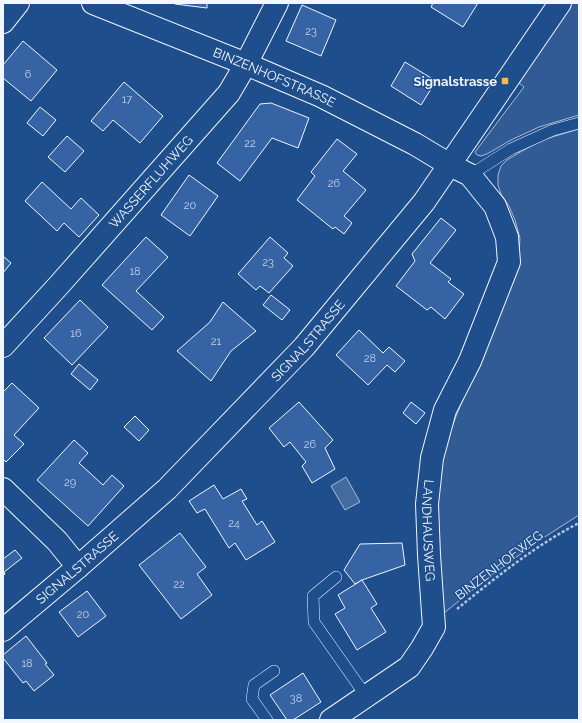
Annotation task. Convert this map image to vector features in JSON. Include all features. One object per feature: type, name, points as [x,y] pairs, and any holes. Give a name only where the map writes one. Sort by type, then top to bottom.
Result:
[{"type":"street","points":[[3,22],[18,3]]},
{"type":"street","name":"BINZENHOFSTRASSE","points":[[93,3],[246,64],[321,96],[415,144],[450,165]]},
{"type":"street","name":"WASSERFLUHWEG","points":[[3,346],[59,286],[229,93],[246,64],[277,3]]},
{"type":"street","name":"SIGNALSTRASSE","points":[[3,630],[167,489],[304,348],[424,202],[505,81],[560,3]]},
{"type":"street","name":"LANDHAUSWEG","points":[[434,627],[427,504],[432,458],[445,410],[470,361],[509,262],[507,237],[495,206],[470,175],[450,165]]},
{"type":"street","points":[[3,489],[57,541],[78,567]]},
{"type":"street","points":[[331,720],[409,667],[434,627]]},
{"type":"lane","points":[[470,175],[511,149],[552,130],[579,123]]},
{"type":"lane","points":[[336,577],[313,596],[314,622],[366,696]]},
{"type":"lane","points":[[267,720],[252,698],[254,685],[274,671]]},
{"type":"path","name":"BINZENHOFWEG","points":[[434,627],[495,578],[562,531],[579,523]]},
{"type":"shaded area","points":[[572,3],[579,3],[579,115],[539,127],[511,140],[487,154],[481,156],[477,155],[475,152],[524,87],[518,82]]},
{"type":"shaded area","points":[[579,129],[579,515],[540,540],[485,580],[444,613],[436,588],[436,487],[446,442],[519,256],[520,238],[509,206],[501,194],[498,185],[498,175],[501,166],[507,160],[522,151],[542,140]]},
{"type":"shaded area","points":[[346,477],[360,502],[345,510],[331,486]]},
{"type":"building","points":[[207,3],[207,8],[175,4]]},
{"type":"building","points":[[433,3],[478,3],[463,27],[431,7]]},
{"type":"building","points":[[302,5],[336,20],[321,56],[286,41]]},
{"type":"building","points":[[23,41],[57,70],[31,101],[3,78],[3,65]]},
{"type":"building","points":[[405,62],[436,81],[421,105],[391,86]]},
{"type":"building","points":[[124,82],[163,116],[140,143],[113,120],[103,131],[91,121]]},
{"type":"building","points":[[271,103],[309,118],[298,148],[272,138],[240,181],[217,163],[260,104]]},
{"type":"building","points":[[40,107],[56,120],[43,136],[27,123]]},
{"type":"building","points":[[67,136],[84,151],[65,172],[48,157]]},
{"type":"building","points":[[337,139],[357,154],[343,171],[366,190],[344,216],[352,223],[344,234],[335,227],[333,229],[297,200],[315,176],[311,172]]},
{"type":"building","points":[[189,175],[218,196],[190,236],[161,215]]},
{"type":"building","points":[[42,182],[71,209],[81,198],[99,215],[79,237],[64,223],[57,231],[25,201]]},
{"type":"building","points":[[441,218],[456,230],[430,263],[451,279],[448,282],[464,294],[445,319],[431,307],[427,310],[396,286],[415,261],[412,254]]},
{"type":"building","points":[[146,237],[168,257],[136,291],[164,317],[152,330],[102,285]]},
{"type":"building","points":[[270,237],[288,253],[284,258],[293,266],[269,293],[260,286],[256,290],[238,274]]},
{"type":"building","points":[[3,256],[11,263],[3,273]]},
{"type":"building","points":[[271,295],[290,310],[282,320],[263,305]]},
{"type":"building","points":[[80,300],[108,327],[72,365],[44,338]]},
{"type":"building","points":[[223,302],[256,331],[231,351],[211,381],[177,351],[210,322]]},
{"type":"building","points":[[359,330],[383,353],[389,347],[405,361],[395,372],[387,365],[368,385],[336,355]]},
{"type":"building","points":[[79,364],[98,380],[90,390],[71,374]]},
{"type":"building","points":[[12,383],[39,408],[14,435],[24,444],[6,462],[3,459],[3,392]]},
{"type":"building","points":[[299,402],[333,440],[325,448],[335,469],[312,483],[302,466],[306,462],[290,442],[284,447],[269,428]]},
{"type":"building","points":[[411,402],[425,413],[416,424],[403,413]]},
{"type":"building","points":[[135,416],[149,430],[139,441],[124,427]]},
{"type":"building","points":[[74,440],[88,453],[79,463],[103,485],[112,475],[124,486],[88,526],[37,480]]},
{"type":"building","points":[[214,485],[223,499],[241,489],[247,499],[242,501],[257,525],[262,521],[275,542],[246,560],[235,543],[229,548],[205,509],[197,513],[189,501]]},
{"type":"building","points":[[180,533],[206,567],[197,574],[212,595],[181,619],[139,565]]},
{"type":"building","points":[[402,543],[405,565],[362,580],[355,584],[344,570],[360,544]]},
{"type":"building","points":[[15,550],[22,558],[4,572],[5,574],[3,576],[3,559]]},
{"type":"building","points":[[362,580],[377,604],[371,608],[386,632],[357,650],[335,614],[345,608],[338,595]]},
{"type":"building","points":[[87,591],[106,616],[78,637],[59,612]]},
{"type":"building","points":[[26,636],[47,663],[45,664],[54,675],[34,691],[26,681],[23,683],[3,658],[3,655]]},
{"type":"building","points":[[303,673],[321,702],[293,720],[287,720],[270,695]]},
{"type":"place","name":"Signalstrasse","points":[[505,81]]}]
